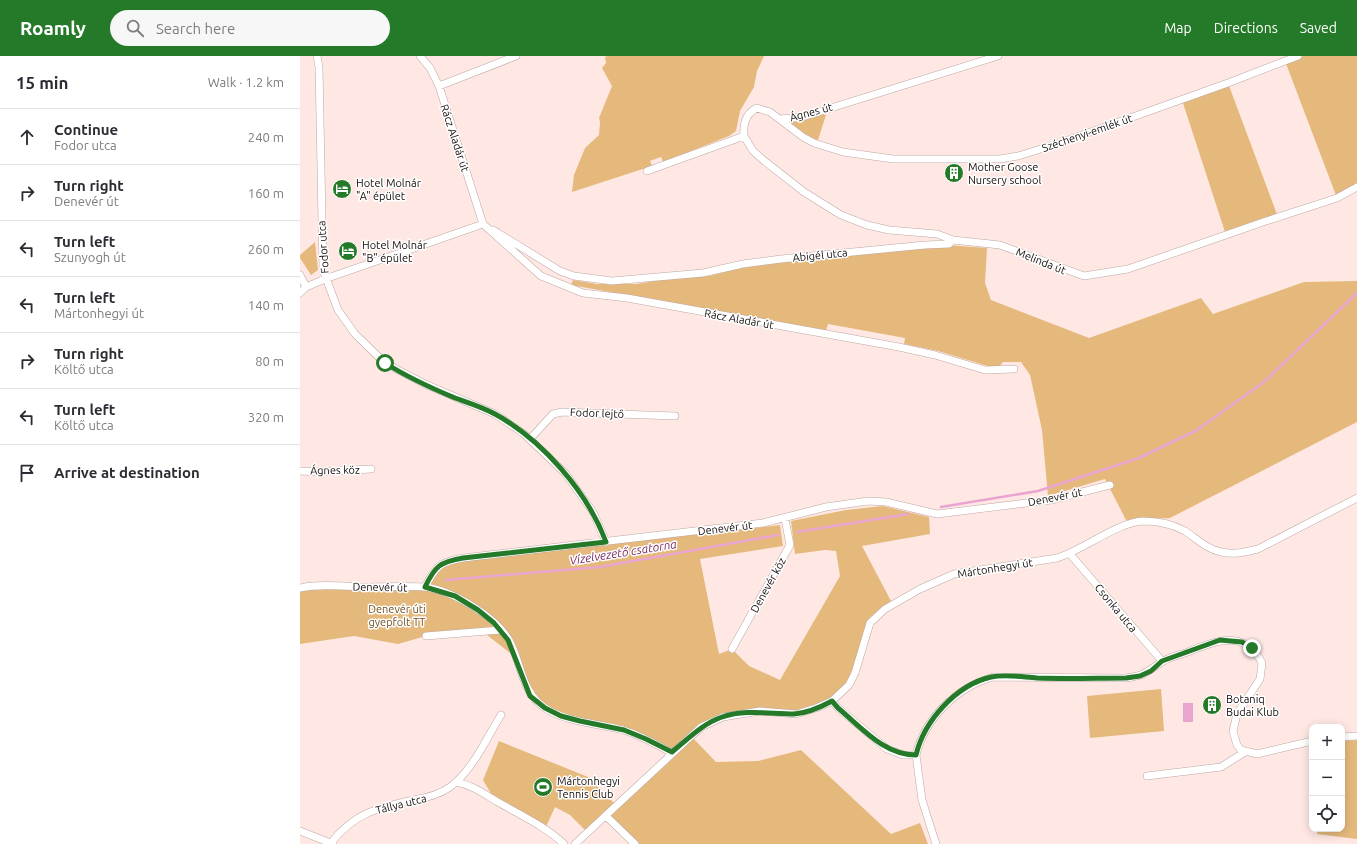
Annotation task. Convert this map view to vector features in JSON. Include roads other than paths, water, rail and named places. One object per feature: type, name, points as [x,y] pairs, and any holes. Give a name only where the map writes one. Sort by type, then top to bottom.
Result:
[{"type":"street","name":"Fodor utca","points":[[317,56],[319,67],[322,270],[338,310],[347,324],[378,359],[398,371],[425,384],[495,414],[523,432],[565,473],[593,512],[606,542]]},
{"type":"street","name":"Rácz Aladár út","points":[[420,56],[430,68],[439,86],[483,224],[541,276],[583,293],[626,298],[899,346],[985,370],[1014,369]]},
{"type":"street","points":[[439,86],[516,56]]},
{"type":"street","name":"Ágnes út","points":[[744,136],[749,113],[757,108],[770,112],[780,119],[802,117],[998,56]]},
{"type":"street","name":"Széchenyi-emlék út","points":[[780,119],[792,130],[814,143],[857,155],[893,159],[1000,159],[1018,156],[1057,144],[1228,83],[1298,56]]},
{"type":"street","points":[[647,171],[744,136]]},
{"type":"street","name":"Melinda út","points":[[744,136],[753,151],[768,164],[804,192],[841,215],[867,225],[890,230],[937,234],[953,240],[1000,246],[1074,274],[1084,276],[1100,275],[1128,269],[1259,223],[1337,198],[1357,187]]},
{"type":"street","points":[[300,292],[306,287],[325,279],[483,224]]},
{"type":"street","name":"Abigél utca","points":[[483,224],[539,260],[574,276],[612,282],[686,274],[781,259],[917,245],[949,244],[953,240]]},
{"type":"street","points":[[300,275],[306,287]]},
{"type":"street","name":"Fodor lejtő","points":[[530,439],[553,414],[562,412],[675,416]]},
{"type":"street","name":"Ágnes köz","points":[[300,471],[318,472],[371,469]]},
{"type":"street","name":"Denevér út","points":[[300,588],[326,586],[425,587],[438,566],[446,561],[463,558],[763,523],[785,519],[826,507],[868,501],[886,502],[937,514],[1052,500],[1110,485]]},
{"type":"street","name":"Mártonhegyi út","points":[[575,844],[672,752],[701,727],[723,717],[760,711],[796,714],[832,701],[849,685],[855,673],[870,623],[885,609],[920,589],[954,574],[976,569],[1031,563],[1070,554],[1101,537],[1142,521],[1159,522],[1173,526],[1185,532],[1203,545],[1222,552],[1240,553],[1258,549],[1357,498]]},
{"type":"street","name":"Denevér köz","points":[[732,649],[790,545],[785,519]]},
{"type":"street","name":"Csonka utca","points":[[1070,554],[1162,661]]},
{"type":"street","points":[[425,587],[455,596],[478,610],[494,623],[508,640],[530,696],[545,708],[561,716],[624,730],[672,752]]},
{"type":"street","points":[[426,636],[500,630]]},
{"type":"street","points":[[936,844],[922,800],[916,755],[924,736],[936,717],[957,694],[977,681],[993,677],[1015,676],[1126,678],[1145,673],[1162,661],[1220,640],[1242,642],[1255,652],[1262,662],[1260,679],[1236,714],[1234,723],[1234,739],[1241,750],[1257,754],[1309,742]]},
{"type":"street","points":[[832,701],[838,708],[887,749],[903,755],[916,755]]},
{"type":"street","name":"Tállya utca","points":[[331,844],[348,824],[360,815],[376,808],[436,795],[456,782],[471,763],[501,715]]},
{"type":"street","points":[[1345,737],[1357,736]]},
{"type":"street","points":[[1147,776],[1221,767],[1245,752]]},
{"type":"street","points":[[456,782],[466,784],[486,794],[545,829],[564,844]]},
{"type":"street","points":[[606,816],[635,844]]},
{"type":"street","points":[[300,831],[331,844]]},
{"type":"waterway","points":[[941,507],[1038,491],[1139,458],[1197,430],[1265,381],[1357,293]]},
{"type":"waterway","name":"Vízelvezető csatorna","points":[[797,532],[908,514]]},
{"type":"waterway","name":"Vízelvezető csatorna","points":[[446,580],[600,567],[778,535]]},
{"type":"place","name":"Mother Goose Nursery school","points":[[954,173]]},
{"type":"place","name":"Hotel Molnár \"A\" épület","points":[[342,189]]},
{"type":"place","name":"Hotel Molnár \"B\" épület","points":[[348,251]]},
{"type":"place","name":"Botaniq Budai Klub","points":[[1212,705]]},
{"type":"place","name":"Mártonhegyi Tennis Club","points":[[543,787]]},
{"type":"park label","name":"Denevér úti gyepfolt TT","points":[[397,615]]}]
